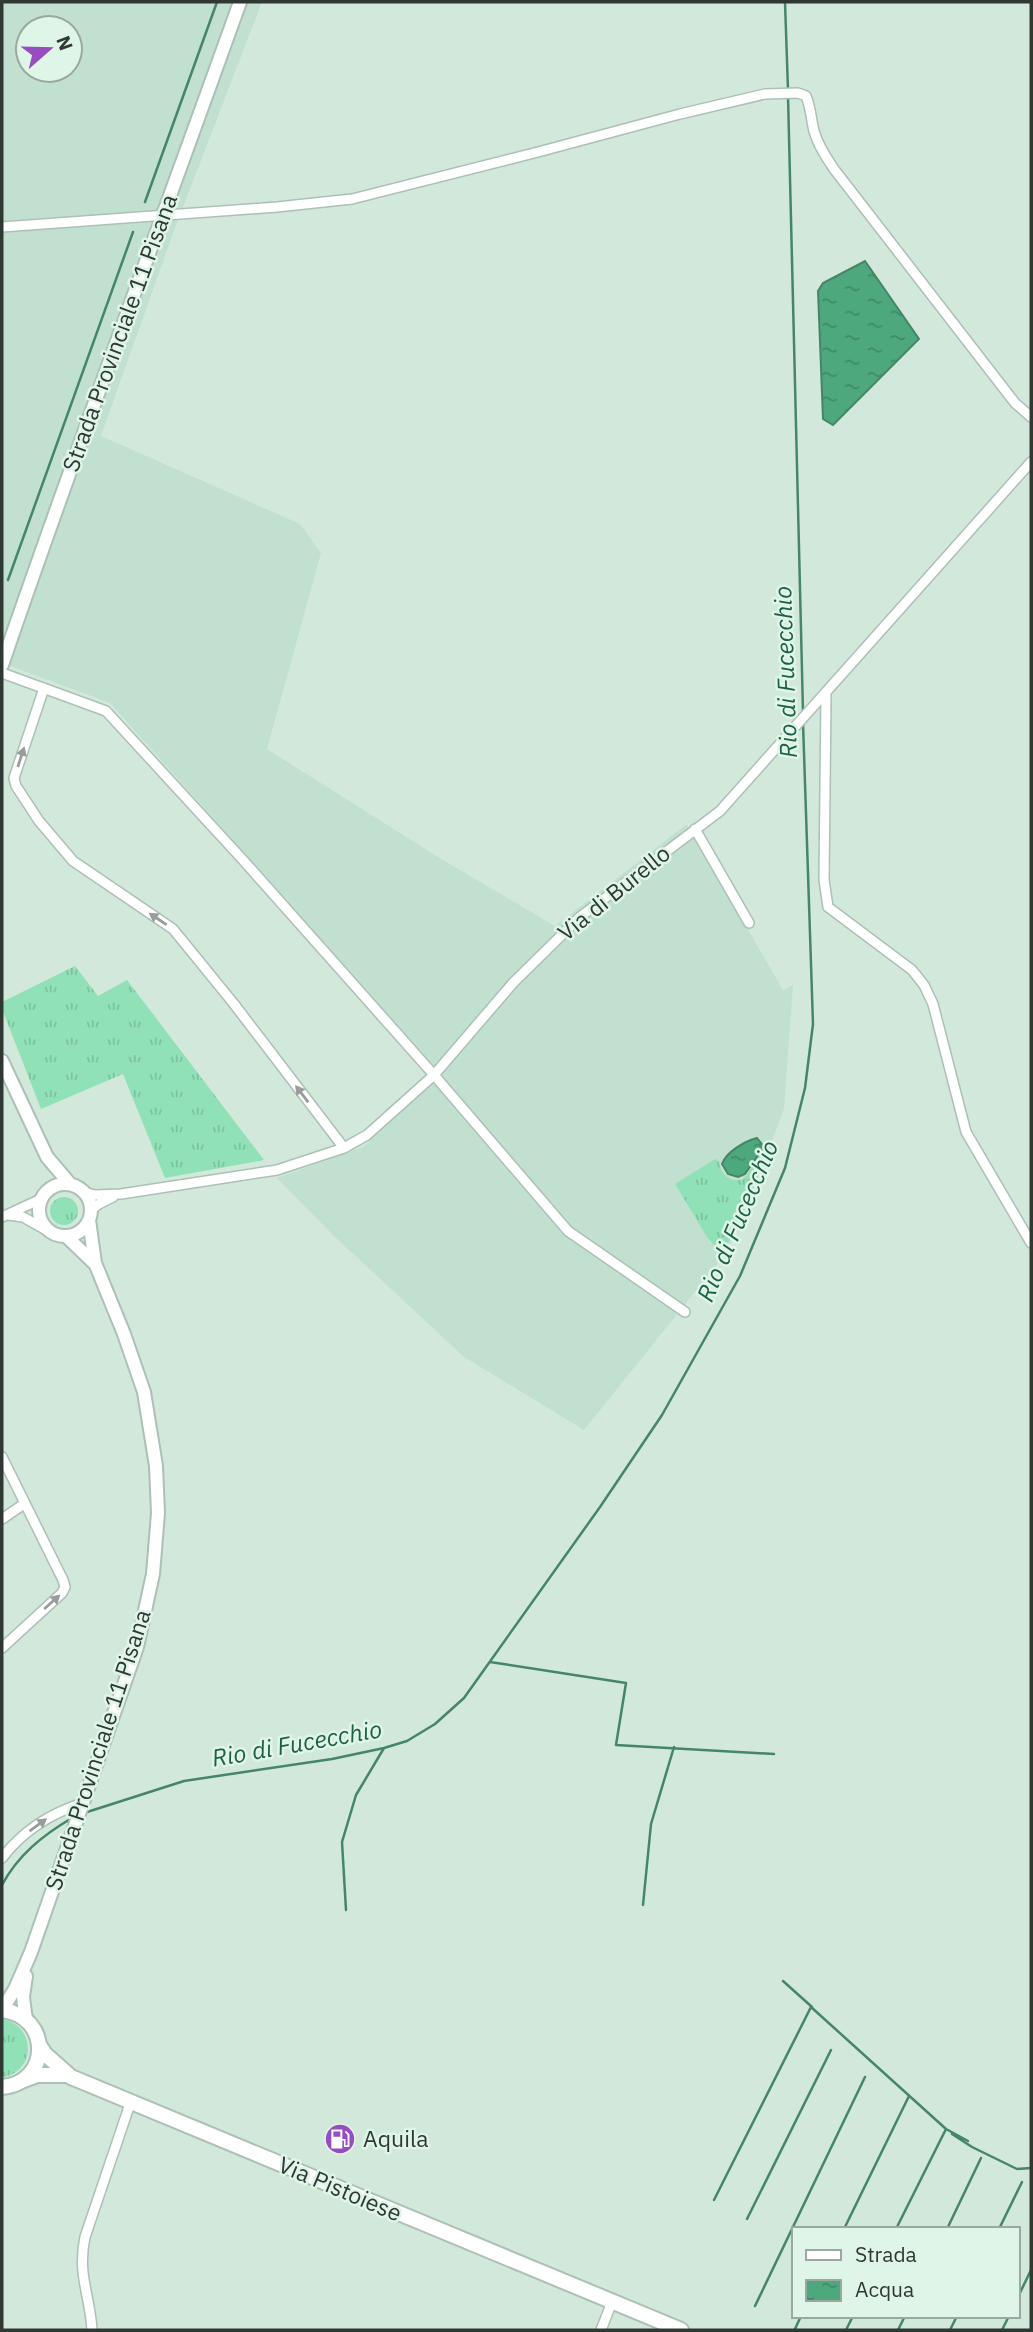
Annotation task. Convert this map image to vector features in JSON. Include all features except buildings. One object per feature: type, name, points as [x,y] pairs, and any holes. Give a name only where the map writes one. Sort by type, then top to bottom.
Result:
[{"type":"main road","name":"Strada Provinciale 11 Pisana","points":[[2,665],[71,463],[240,2]]},
{"type":"main road","points":[[2,1061],[47,1157],[70,1184],[84,1192]]},
{"type":"main road","points":[[2,1075],[20,1101]]},
{"type":"main road","points":[[47,1157],[48,1183],[39,1209],[40,1219],[50,1232]]},
{"type":"main road","points":[[43,1196],[57,1185],[70,1184]]},
{"type":"main road","name":"Strada Provinciale 11 Pisana","points":[[2,2010],[15,1989],[31,1952],[73,1831],[136,1647],[153,1574],[158,1513],[156,1466],[144,1392],[128,1343],[95,1263],[89,1200],[84,1192]]},
{"type":"main road","points":[[65,1236],[80,1232],[90,1215]]},
{"type":"main road","name":"Strada Provinciale 11 Pisana","points":[[50,1232],[65,1236],[95,1263]]},
{"type":"main road","name":"Strada Provinciale 11 Pisana","points":[[26,2020],[23,1997],[31,1952]]},
{"type":"main road","points":[[2,2010],[15,2013],[26,2020]]},
{"type":"main road","name":"Via Pistoiese","points":[[26,2020],[35,2031],[45,2054],[67,2075],[681,2330]]},
{"type":"main road","points":[[22,2081],[36,2066],[39,2045]]},
{"type":"main road","name":"Via Pistoiese","points":[[3,2089],[37,2075],[67,2075]]},
{"type":"street","points":[[2,226],[277,207],[352,199],[680,114],[772,93],[798,93],[806,96],[814,131],[834,169],[1015,403],[1031,417]]},
{"type":"street","name":"Via di Burello","points":[[84,1192],[94,1195],[121,1195],[276,1170],[344,1148],[367,1135],[434,1075],[544,950],[587,910],[720,811],[1031,462]]},
{"type":"street","points":[[2,673],[106,711],[243,860],[568,1231],[685,1312]]},
{"type":"street","points":[[44,688],[14,778],[16,786],[39,821],[73,861],[173,929],[344,1148]]},
{"type":"street","points":[[826,695],[824,880],[828,907],[912,970],[924,985],[933,1004],[966,1132],[1031,1243]]},
{"type":"street","points":[[695,829],[749,923]]},
{"type":"street","name":"Via di Burello","points":[[90,1215],[99,1203],[121,1195]]},
{"type":"street","points":[[5,1216],[43,1196]]},
{"type":"street","points":[[5,1216],[23,1217],[50,1232]]},
{"type":"street","points":[[2,1457],[65,1587],[2,1648]]},
{"type":"street","points":[[2,1519],[24,1504]]},
{"type":"street","points":[[2,1858],[19,1839],[53,1814],[84,1799]]},
{"type":"street","points":[[92,2330],[81,2272],[81,2256],[131,2101]]},
{"type":"street","points":[[601,2330],[612,2302]]},
{"type":"shaded area","points":[[2,2],[262,2],[175,228],[101,436],[300,524],[321,553],[267,749],[438,857],[555,926],[687,824],[783,990],[793,985],[784,1109],[743,1216],[724,1256],[584,1430],[464,1357],[334,1236],[277,1178],[363,1147],[442,1075],[110,703],[2,663]]},
{"type":"green space","points":[[75,966],[98,996],[127,980],[264,1160],[165,1178],[123,1074],[41,1109],[2,1009],[2,1002]]},
{"type":"green space","points":[[768,1144],[772,1145],[723,1255],[707,1237],[675,1184],[715,1159],[719,1161],[721,1170],[727,1177],[734,1180],[744,1179]]},
{"type":"green space","points":[[64,1197],[74,1201],[78,1211],[74,1221],[64,1225],[54,1221],[50,1211],[54,1201]]},
{"type":"green space","points":[[2,2019],[21,2030],[28,2048],[22,2067],[2,2077]]},
{"type":"water","points":[[865,261],[919,339],[833,425],[823,419],[818,291],[823,283]]},
{"type":"water","points":[[757,1138],[764,1147],[745,1174],[738,1177],[728,1174],[722,1164],[727,1155],[742,1144]]},
{"type":"waterway","points":[[145,202],[217,2]]},
{"type":"waterway","name":"Rio di Fucecchio","points":[[785,2],[788,90]]},
{"type":"waterway","name":"Rio di Fucecchio","points":[[788,96],[803,712]]},
{"type":"waterway","points":[[8,580],[133,232]]},
{"type":"waterway","name":"Rio di Fucecchio","points":[[84,1813],[184,1781],[332,1759],[384,1748],[407,1741],[435,1724],[464,1698],[662,1415],[740,1276],[785,1168],[805,1088],[813,1024],[803,723]]},
{"type":"waterway","points":[[490,1662],[626,1683],[616,1745],[774,1754]]},
{"type":"waterway","points":[[643,1905],[651,1824],[674,1747]]},
{"type":"waterway","points":[[346,1910],[342,1842],[356,1795],[384,1748]]},
{"type":"waterway","name":"Rio di Fucecchio","points":[[2,1885],[8,1874],[32,1847],[72,1818]]},
{"type":"waterway","points":[[783,1981],[812,2007]]},
{"type":"waterway","points":[[714,2200],[811,2007],[946,2129],[968,2141]]},
{"type":"waterway","points":[[747,2219],[831,2050]]},
{"type":"waterway","points":[[793,2227],[865,2077]]},
{"type":"waterway","points":[[845,2227],[909,2096]]},
{"type":"waterway","points":[[897,2227],[946,2129]]},
{"type":"waterway","points":[[952,2134],[1017,2169],[1031,2168]]},
{"type":"waterway","points":[[948,2227],[981,2158]]},
{"type":"waterway","points":[[1000,2227],[1022,2182]]},
{"type":"waterway","points":[[755,2306],[792,2229]]},
{"type":"waterway","points":[[1019,2295],[1031,2270]]},
{"type":"waterway","points":[[795,2329],[800,2318]]},
{"type":"waterway","points":[[846,2330],[852,2318]]},
{"type":"waterway","points":[[898,2330],[904,2318]]},
{"type":"waterway","points":[[950,2330],[956,2318]]},
{"type":"waterway","points":[[1002,2330],[1008,2318]]},
{"type":"place","name":"Aquila","points":[[340,2139]]}]
